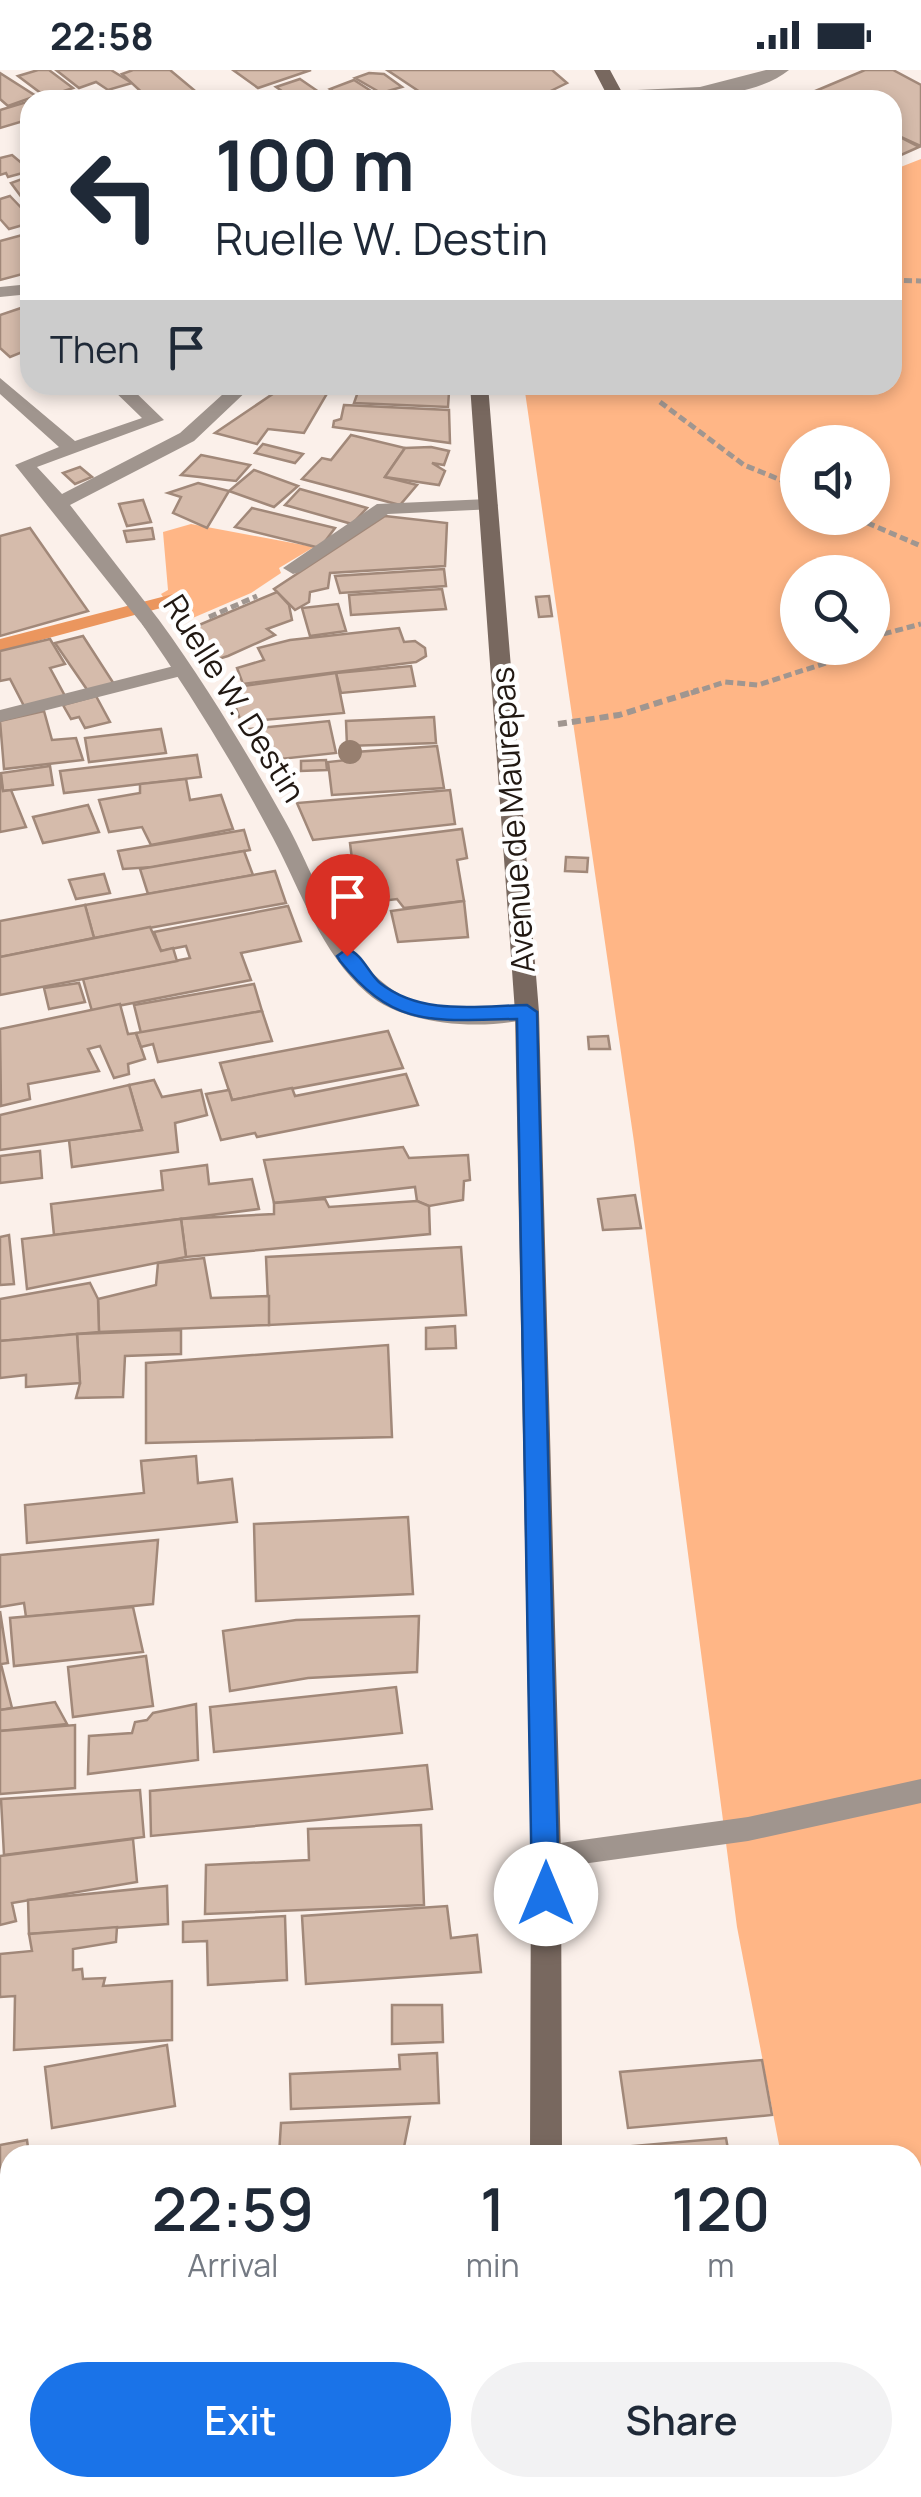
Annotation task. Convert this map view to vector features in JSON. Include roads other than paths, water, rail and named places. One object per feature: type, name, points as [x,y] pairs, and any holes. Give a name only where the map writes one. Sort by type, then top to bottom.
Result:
[{"type":"street","points":[[724,90],[781,70]]},
{"type":"street","points":[[0,384],[72,449]]},
{"type":"street","points":[[0,461],[25,465],[155,420],[128,395]]},
{"type":"street","points":[[59,503],[186,437],[233,395]]},
{"type":"street","name":"Avenue de Maurepas","points":[[480,395],[527,1012],[546,1857],[546,2145]]},
{"type":"street","name":"Ruelle W. Destin","points":[[25,465],[157,630],[275,820],[347,956],[371,986],[400,1004],[430,1014],[527,1012]]},
{"type":"street","points":[[293,568],[384,508],[488,505]]},
{"type":"street","points":[[0,716],[182,670]]},
{"type":"street","points":[[546,1857],[748,1829],[921,1791]]},
{"type":"waterway","points":[[0,645],[181,597]]}]
